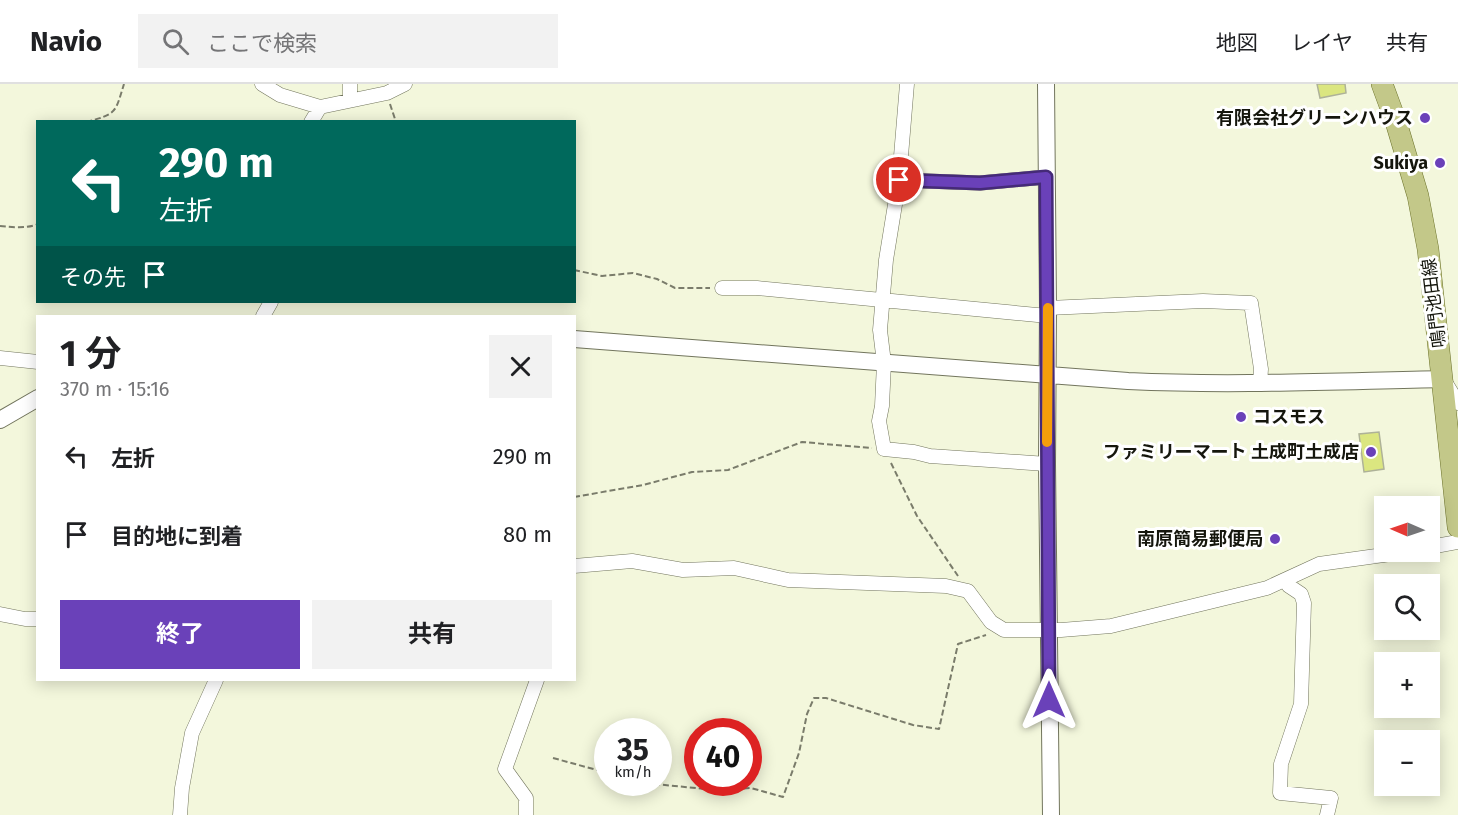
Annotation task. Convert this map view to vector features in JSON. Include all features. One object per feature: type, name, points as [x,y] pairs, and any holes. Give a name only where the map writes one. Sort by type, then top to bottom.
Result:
[{"type":"main road","name":"鳴門池田線","points":[[1382,84],[1418,196],[1428,249],[1458,527]]},
{"type":"street","points":[[262,84],[280,95],[320,108],[387,93],[405,84]]},
{"type":"street","points":[[350,84],[350,100]]},
{"type":"street","points":[[907,84],[899,180],[880,330],[884,363],[879,421],[884,449],[930,456],[1047,464]]},
{"type":"street","points":[[1046,84],[1051,815]]},
{"type":"street","points":[[312,120],[320,108]]},
{"type":"street","points":[[899,180],[980,183],[1046,177]]},
{"type":"street","points":[[722,288],[757,288],[882,301],[1048,312],[1203,301],[1251,303],[1261,369],[1260,384]]},
{"type":"street","points":[[576,339],[1048,376],[1197,384],[1443,380],[1458,403]]},
{"type":"street","points":[[0,358],[36,362]]},
{"type":"street","points":[[0,420],[36,399]]},
{"type":"street","points":[[1440,545],[1458,542]]},
{"type":"street","points":[[576,566],[632,561],[683,570],[734,568],[788,580],[946,586],[968,591],[991,622],[1004,630],[1111,626],[1267,588],[1286,580],[1301,570],[1318,564],[1374,556]]},
{"type":"street","points":[[1286,580],[1289,586],[1301,594],[1304,603],[1302,692],[1301,704],[1281,764],[1280,793],[1331,798],[1327,815]]},
{"type":"street","points":[[0,614],[36,619]]},
{"type":"street","points":[[180,815],[182,788],[192,733],[216,681]]},
{"type":"street","points":[[526,815],[526,798],[505,769],[537,681]]},
{"type":"path","points":[[93,120],[116,110],[124,84]]},
{"type":"path","points":[[387,93],[395,120]]},
{"type":"path","points":[[0,226],[15,228],[36,225]]},
{"type":"path","points":[[576,270],[602,276],[633,273],[657,279],[675,288],[722,288]]},
{"type":"path","points":[[576,497],[643,485],[692,472],[728,470],[801,442],[884,449],[917,516],[968,591]]},
{"type":"path","points":[[672,786],[715,790],[751,788],[783,797],[799,753],[807,714],[814,698],[826,698],[913,725],[939,729],[958,644],[1004,630]]},
{"type":"path","points":[[553,758],[594,769]]},
{"type":"building","points":[[1317,84],[1345,84],[1346,93],[1320,98]]},
{"type":"building","name":"ファミリーマート 土成町土成店","points":[[1379,432],[1384,469],[1364,472],[1359,434]]},
{"type":"slow traffic","points":[[1047,442],[1048,308]]},
{"type":"place","name":"有限会社グリーンハウス","points":[[1425,118]]},
{"type":"place","name":"Sukiya","points":[[1440,163]]},
{"type":"place","name":"コスモス","points":[[1241,417]]},
{"type":"place","name":"ファミリーマート 土成町土成店","points":[[1371,452]]},
{"type":"place","name":"南原簡易郵便局","points":[[1275,539]]},
{"type":"route","points":[[899,180],[980,183],[1046,177],[1049,700]]}]
